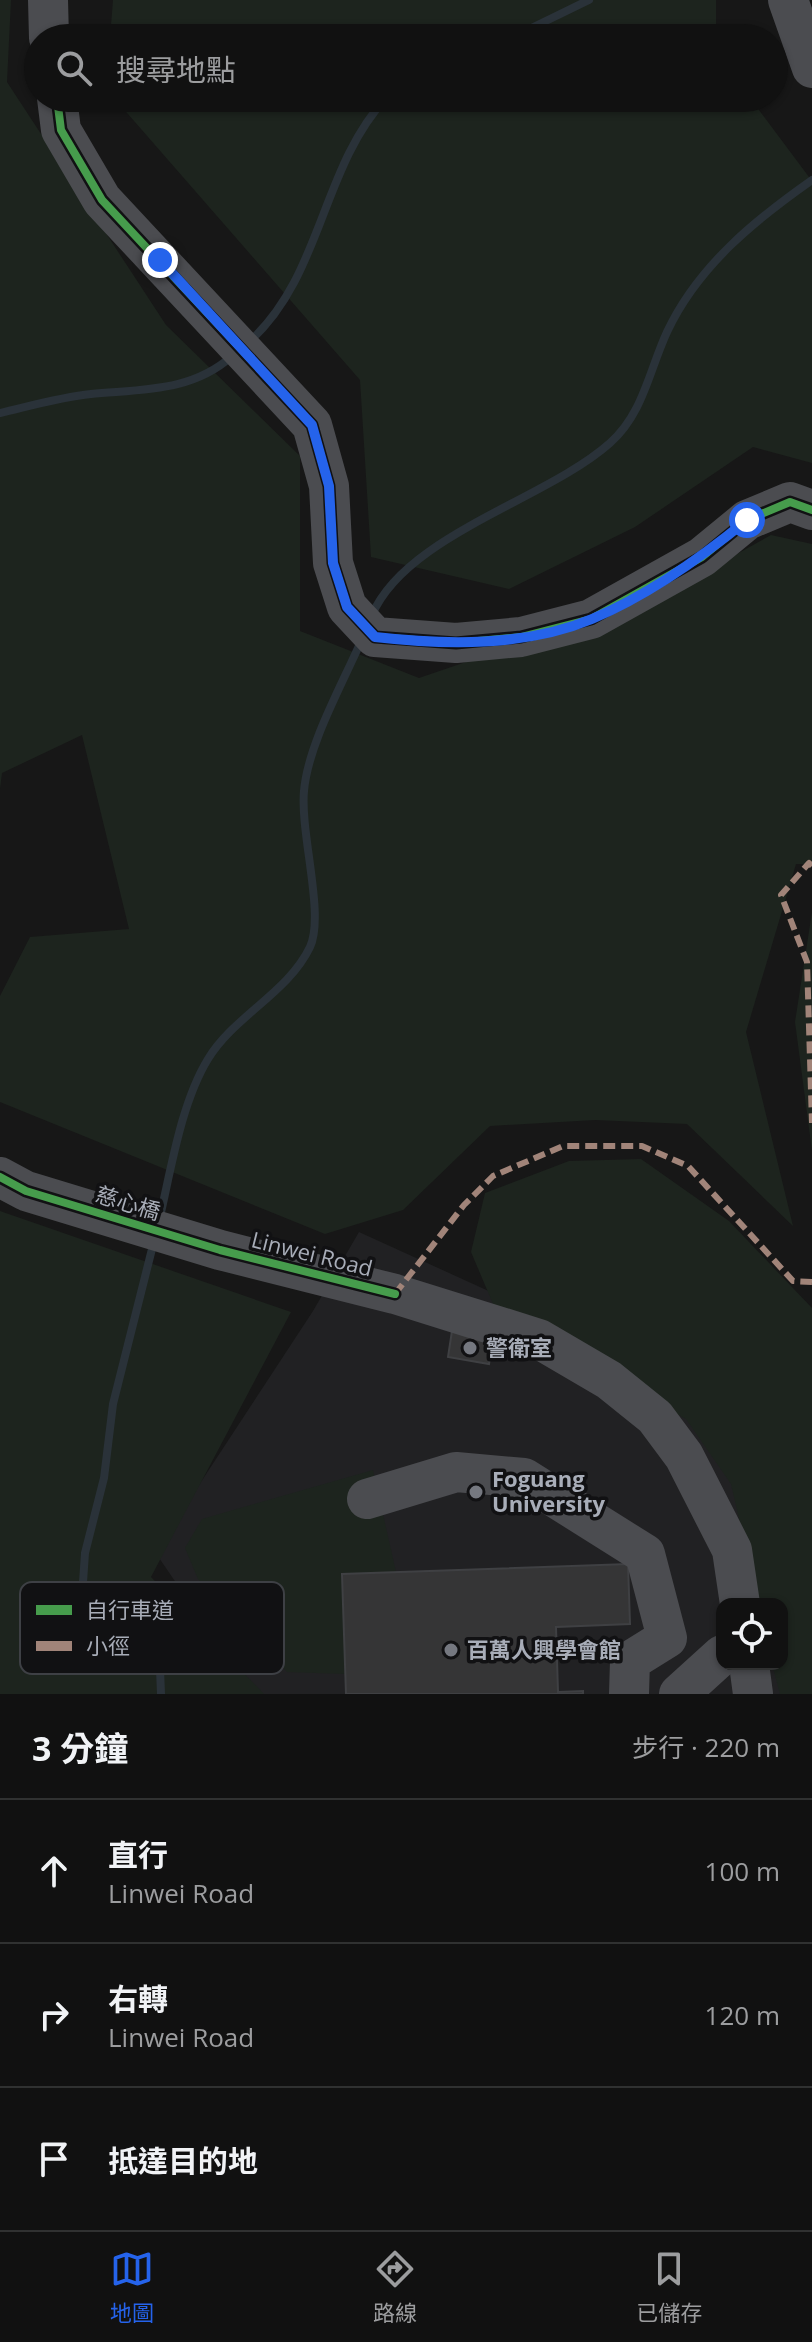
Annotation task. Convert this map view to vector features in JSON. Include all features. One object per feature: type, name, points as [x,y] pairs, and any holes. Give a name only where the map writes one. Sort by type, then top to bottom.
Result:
[{"type":"street","points":[[48,0],[49,24]]},
{"type":"street","points":[[788,0],[812,68]]},
{"type":"street","points":[[59,112],[61,130],[102,200],[312,425],[329,486],[333,563],[347,607],[375,637],[456,643],[521,637],[591,619],[702,557],[747,520],[790,502],[812,510]]},
{"type":"street","name":"慈心橋","points":[[13,1184],[220,1250]]},
{"type":"street","name":"Linwei Road","points":[[220,1250],[395,1294],[539,1339],[609,1380],[655,1417],[684,1456],[732,1550],[739,1598]]},
{"type":"street","points":[[367,1499],[456,1472],[524,1478],[645,1554],[667,1638],[630,1661],[629,1694]]},
{"type":"street","points":[[679,1694],[716,1660]]},
{"type":"street","points":[[750,1670],[753,1694]]},
{"type":"shaded area","points":[[0,0],[11,0],[7,82],[24,112],[166,325],[300,456],[300,631],[419,678],[665,594],[771,535],[812,544],[812,864],[796,864],[746,1032],[793,1226],[687,1124],[595,1120],[490,1126],[403,1210],[325,1234],[0,1102],[0,996],[30,937],[129,929],[82,735],[2,773],[0,789]]},
{"type":"shaded area","points":[[113,0],[716,0],[716,24],[111,24]]},
{"type":"shaded area","points":[[126,112],[760,112],[812,181],[812,463],[753,447],[635,527],[509,589],[371,557],[360,380]]},
{"type":"shaded area","points":[[812,912],[812,1151],[795,1022]]},
{"type":"shaded area","points":[[641,1159],[729,1221],[812,1308],[812,1694],[780,1694],[774,1670],[788,1670],[788,1598],[758,1598],[731,1484],[686,1419],[499,1318],[471,1252],[485,1193],[569,1161]]},
{"type":"shaded area","points":[[0,1211],[291,1312],[151,1577],[156,1582],[20,1582],[20,1674],[245,1674],[264,1694],[0,1694]]},
{"type":"shaded area","name":"Foguang University","points":[[359,1232],[581,1333],[741,1432],[784,1598],[716,1598],[716,1670],[788,1670],[788,1613],[809,1694],[252,1694],[238,1674],[284,1674],[284,1582],[175,1582],[155,1552],[313,1311]]},
{"type":"shaded area","points":[[373,1470],[396,1572],[345,1674],[287,1672],[284,1669],[284,1582],[201,1582],[198,1579],[185,1548],[202,1519]]},
{"type":"building","name":"警衛室","points":[[452,1331],[493,1338],[489,1364],[448,1357]]},
{"type":"building","name":"百萬人興學會館","points":[[628,1564],[630,1624],[556,1627],[558,1692],[583,1691],[583,1694],[346,1694],[342,1574]]},
{"type":"waterway","points":[[540,24],[589,0]]},
{"type":"waterway","points":[[249,342],[273,316],[292,286],[347,157],[375,112]]},
{"type":"waterway","points":[[372,615],[389,587],[415,562],[445,540],[551,483],[610,443],[638,405],[680,308],[711,265],[749,228],[812,180]]},
{"type":"waterway","points":[[0,413],[68,397],[183,383],[217,368],[232,356]]},
{"type":"waterway","points":[[159,1221],[184,1116],[208,1059],[232,1030],[288,978],[310,947],[315,915],[305,829],[307,773],[327,714],[362,639]]},
{"type":"waterway","points":[[83,1582],[85,1553],[104,1478],[113,1404],[154,1241]]},
{"type":"waterway","points":[[160,1674],[161,1694]]},
{"type":"marked path","points":[[812,866],[809,863],[781,895],[807,962],[812,1123]]},
{"type":"marked path","points":[[395,1294],[464,1205],[493,1176],[563,1146],[642,1146],[688,1166],[793,1281],[812,1282]]},
{"type":"cycle path","points":[[59,112],[61,130],[102,200],[312,425],[329,486],[333,563],[347,607],[375,637],[456,643],[521,637],[591,619],[702,557],[747,520],[790,502],[812,510]]},
{"type":"cycle path","points":[[0,1177],[26,1191],[220,1250],[395,1294]]},
{"type":"place","name":"警衛室","points":[[470,1348]]},
{"type":"place","name":"Foguang University","points":[[476,1492]]},
{"type":"place","name":"百萬人興學會館","points":[[451,1650]]},
{"type":"route","points":[[160,260],[312,425],[329,486],[333,563],[347,607],[375,637],[456,643],[521,637],[591,619],[702,557],[747,520]]}]
